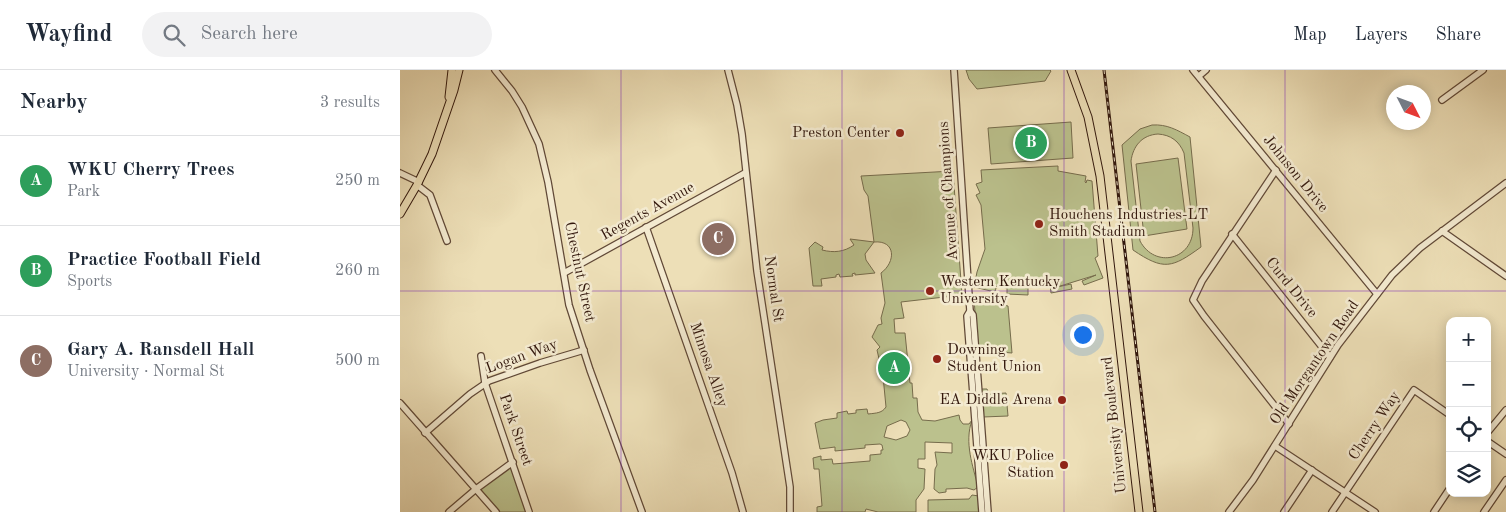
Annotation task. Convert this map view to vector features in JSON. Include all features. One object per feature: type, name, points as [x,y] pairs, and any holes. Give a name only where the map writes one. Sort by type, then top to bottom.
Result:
[{"type":"main road","points":[[448,104],[452,70]]},
{"type":"main road","points":[[400,214],[418,184],[432,154],[459,70]]},
{"type":"main road","name":"University Boulevard","points":[[1071,70],[1088,117],[1100,176],[1139,512]]},
{"type":"street","name":"Chestnut Street","points":[[494,70],[518,100],[539,144],[549,187],[569,305],[642,512]]},
{"type":"street","name":"Normal St","points":[[728,70],[737,105],[757,271],[790,487],[790,512]]},
{"type":"street","name":"Avenue of Champions","points":[[954,70],[970,311],[973,315],[988,512]]},
{"type":"street","name":"Johnson Drive","points":[[1193,70],[1377,294]]},
{"type":"street","points":[[1199,76],[1206,70]]},
{"type":"street","points":[[1442,100],[1483,70]]},
{"type":"street","points":[[1276,170],[1197,289],[1194,302],[1289,424]]},
{"type":"street","points":[[400,173],[418,184],[430,195],[447,241]]},
{"type":"street","name":"Regents Avenue","points":[[564,273],[745,174]]},
{"type":"street","name":"Old Morgantown Road","points":[[1229,512],[1247,490],[1330,357],[1377,294],[1410,256],[1506,183]]},
{"type":"street","name":"Mimosa Alley","points":[[646,227],[732,473],[743,512]]},
{"type":"street","points":[[1442,231],[1506,276]]},
{"type":"street","name":"Curd Drive","points":[[1232,234],[1330,357]]},
{"type":"street","name":"Avenue of Champions","points":[[970,311],[967,316],[982,512]]},
{"type":"street","name":"Logan Way","points":[[425,433],[485,383],[540,362],[584,350]]},
{"type":"street","name":"Park Street","points":[[481,356],[485,383],[530,512]]},
{"type":"street","name":"Cherry Way","points":[[1332,512],[1414,390],[1446,412]]},
{"type":"street","points":[[400,403],[496,512]]},
{"type":"street","points":[[1491,428],[1506,410]]},
{"type":"street","points":[[1491,443],[1506,454]]},
{"type":"street","points":[[1275,446],[1374,512]]},
{"type":"street","points":[[449,512],[476,489],[513,462]]},
{"type":"street","points":[[1284,512],[1312,470]]},
{"type":"street","points":[[1484,512],[1506,480]]},
{"type":"street","points":[[1434,512],[1446,494]]},
{"type":"green space","points":[[966,70],[1051,71],[1045,81],[977,89],[969,79]]},
{"type":"green space","points":[[1071,122],[1073,158],[991,164],[988,128]]},
{"type":"green space","points":[[1152,125],[1162,125],[1190,137],[1201,247],[1175,263],[1160,264],[1133,250],[1122,145],[1140,129]],"holes":[[[1152,135],[1163,135],[1174,139],[1184,153],[1193,228],[1187,247],[1180,254],[1163,258],[1147,250],[1140,241],[1131,161],[1139,142]]]},
{"type":"green space","points":[[1178,158],[1187,229],[1144,236],[1136,164]]},
{"type":"green space","name":"Houchens Industries-LT Smith Stadium","points":[[1058,166],[1058,171],[1086,176],[1086,183],[1087,180],[1092,181],[1098,256],[1095,258],[1103,278],[1084,285],[1082,281],[1096,275],[1057,287],[1071,284],[1072,289],[1051,293],[1050,284],[1028,286],[1028,295],[1007,294],[1007,288],[982,284],[996,288],[995,292],[974,287],[985,249],[981,205],[976,195],[980,193],[976,184],[982,182],[981,170]]},
{"type":"green space","points":[[953,171],[962,295],[901,302],[904,318],[894,319],[895,333],[905,333],[910,383],[912,383],[913,398],[917,398],[918,412],[922,420],[935,421],[959,415],[963,424],[969,424],[972,420],[969,446],[978,487],[974,490],[967,488],[946,489],[946,492],[939,493],[934,489],[937,465],[935,452],[952,453],[952,443],[925,442],[925,459],[918,459],[918,468],[925,469],[924,489],[916,500],[916,512],[878,512],[866,509],[865,512],[817,512],[817,507],[822,506],[819,469],[814,469],[813,458],[821,456],[821,460],[832,459],[833,464],[870,461],[870,455],[881,454],[881,450],[883,450],[880,444],[865,445],[865,448],[835,451],[835,447],[820,449],[815,423],[837,418],[837,413],[847,411],[848,414],[856,413],[856,410],[867,409],[868,414],[881,412],[886,407],[883,376],[877,350],[880,347],[872,337],[878,325],[882,324],[881,318],[885,303],[881,273],[891,258],[890,248],[881,242],[874,242],[868,196],[864,190],[861,176]],"holes":[[[901,420],[906,422],[910,430],[907,436],[896,440],[884,437],[887,426]]]},
{"type":"green space","points":[[850,239],[874,242],[865,254],[866,260],[875,273],[855,275],[855,273],[852,274],[853,276],[840,277],[839,274],[836,277],[821,279],[822,286],[813,286],[809,248],[815,242],[823,247],[822,250],[835,252],[854,245]]},
{"type":"green space","points":[[974,299],[1008,306],[1012,353],[978,350]]},
{"type":"green space","points":[[980,389],[987,389],[989,394],[1006,393],[1008,416],[983,417]]},
{"type":"green space","points":[[511,466],[529,512],[498,512],[479,490]]},
{"type":"green space","points":[[972,495],[979,496],[982,512],[928,512],[928,500],[969,499]]},
{"type":"railway","points":[[1104,70],[1155,512]]},
{"type":"place","name":"Preston Center","points":[[900,133]]},
{"type":"place","name":"Practice Football Field","points":[[1031,143]]},
{"type":"place","name":"Houchens Industries-LT Smith Stadium","points":[[1039,224]]},
{"type":"place","name":"Gary A. Ransdell Hall","points":[[718,239]]},
{"type":"place","name":"Western Kentucky University","points":[[930,291]]},
{"type":"place","name":"Downing Student Union","points":[[937,359]]},
{"type":"place","name":"WKU Cherry Trees","points":[[894,368]]},
{"type":"place","name":"EA Diddle Arena","points":[[1062,400]]},
{"type":"place","name":"WKU Police Station","points":[[1064,465]]}]
